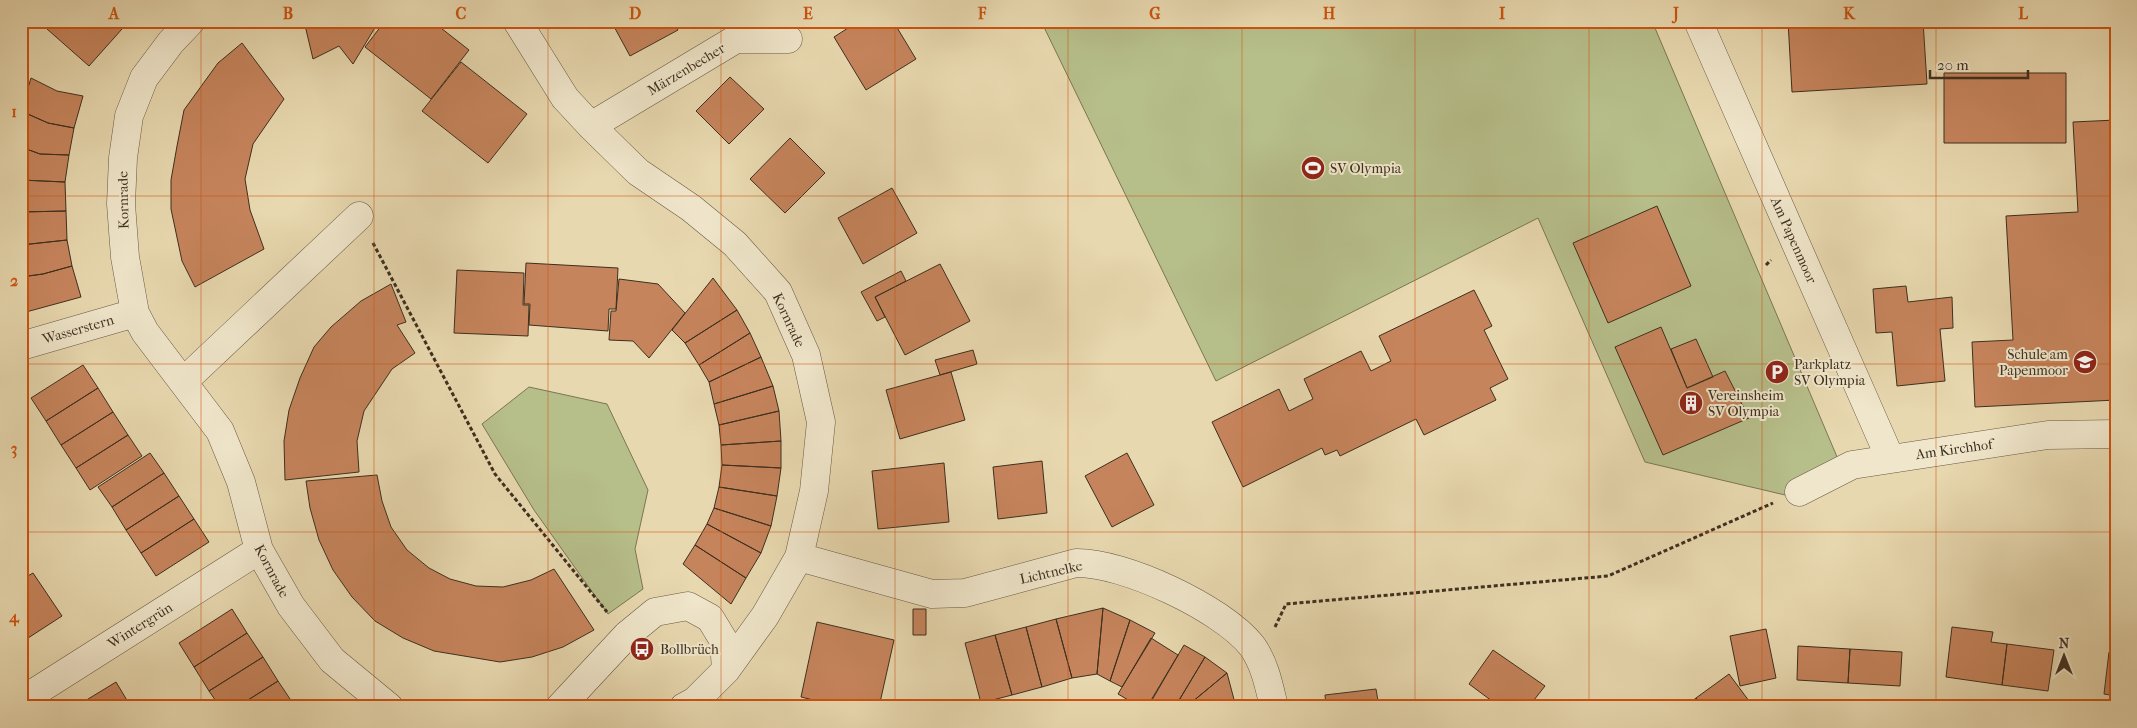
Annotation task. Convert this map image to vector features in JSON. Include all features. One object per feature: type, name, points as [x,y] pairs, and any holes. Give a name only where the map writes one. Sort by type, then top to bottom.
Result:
[{"type":"street","name":"Kornrade","points":[[190,21],[171,42],[144,78],[129,116],[123,158],[121,204],[125,257],[134,313],[145,332],[220,431],[241,482],[259,550],[291,606],[332,660],[389,707]]},
{"type":"street","name":"Kornrade","points":[[517,21],[565,98],[591,126],[638,172],[691,208],[735,244],[778,292],[806,356],[821,422],[814,491],[799,558],[765,616],[726,670],[693,705]]},
{"type":"street","name":"Am Papenmoor","points":[[1698,21],[1890,458]]},
{"type":"street","name":"Märzenbecher","points":[[591,126],[736,39],[788,40]]},
{"type":"street","points":[[184,381],[359,216]]},
{"type":"street","name":"Wasserstern","points":[[21,346],[134,313]]},
{"type":"street","name":"Am Kirchhof","points":[[1799,492],[1852,465],[1890,458],[2048,435],[2116,434]]},
{"type":"street","name":"Wintergrün","points":[[21,701],[259,550]]},
{"type":"street","name":"Lichtnelke","points":[[799,558],[932,594],[965,593],[1076,563],[1089,563],[1137,575],[1210,611],[1231,626],[1252,647],[1267,676],[1274,707]]},
{"type":"street","points":[[560,707],[627,635],[654,612],[688,606],[710,618],[724,641],[726,670]]},
{"type":"path","points":[[359,216],[495,474],[627,635]]},
{"type":"path","points":[[1252,647],[1272,632],[1286,604],[1608,576],[1799,492]]},
{"type":"green space","points":[[1041,21],[1652,21],[1846,478],[1802,499],[1645,462],[1538,218],[1216,381]]},
{"type":"green space","points":[[529,387],[607,404],[648,490],[635,549],[643,589],[608,614],[534,510],[482,424]]},
{"type":"building","points":[[54,21],[113,21],[122,29],[89,66],[47,29]]},
{"type":"building","points":[[304,21],[379,21],[353,64],[339,46],[313,59]]},
{"type":"building","points":[[385,21],[432,21],[469,50],[431,99],[365,47]]},
{"type":"building","points":[[611,21],[673,21],[678,30],[630,56]]},
{"type":"building","points":[[859,21],[893,21],[916,59],[866,90],[834,37]]},
{"type":"building","points":[[1788,21],[1923,21],[1927,84],[1792,92]]},
{"type":"building","points":[[242,43],[284,99],[253,144],[245,179],[250,210],[264,249],[195,287],[182,261],[171,209],[171,180],[177,146],[184,110],[218,63]]},
{"type":"building","points":[[461,62],[527,114],[488,163],[422,111]]},
{"type":"building","points":[[1944,73],[2066,73],[2066,143],[1944,143]]},
{"type":"building","points":[[730,77],[764,109],[729,144],[696,111]]},
{"type":"building","points":[[31,78],[57,91],[83,96],[74,128],[48,123],[21,111]]},
{"type":"building","points":[[21,111],[48,123],[74,128],[69,155],[40,154],[21,147]]},
{"type":"building","points":[[2116,120],[2116,400],[1975,407],[1972,342],[2013,340],[2006,216],[2078,212],[2073,122]]},
{"type":"building","points":[[790,138],[825,173],[785,213],[750,179]]},
{"type":"building","points":[[21,147],[40,154],[69,155],[65,182],[21,180]]},
{"type":"building","points":[[21,180],[65,182],[66,211],[21,212]]},
{"type":"building","points":[[892,188],[917,233],[863,264],[838,218]]},
{"type":"building","points":[[1657,206],[1691,286],[1608,323],[1573,243]]},
{"type":"building","points":[[66,211],[67,240],[21,245],[21,212]]},
{"type":"building","points":[[67,240],[72,266],[43,274],[21,277],[21,245]]},
{"type":"building","points":[[526,263],[618,268],[616,309],[609,309],[608,331],[529,325],[530,304],[524,304]]},
{"type":"building","points":[[940,264],[970,321],[905,355],[875,297]]},
{"type":"building","points":[[72,266],[81,297],[26,312],[21,293],[21,277],[43,274]]},
{"type":"building","points":[[457,270],[524,273],[523,305],[529,305],[528,336],[454,333]]},
{"type":"building","points":[[901,271],[906,281],[875,297],[885,317],[877,321],[861,292]]},
{"type":"building","points":[[713,278],[737,310],[685,343],[672,330]]},
{"type":"building","points":[[619,279],[658,284],[685,313],[649,358],[633,341],[609,340],[611,311],[616,311]]},
{"type":"building","points":[[391,284],[406,322],[397,325],[415,353],[392,369],[364,411],[357,441],[359,472],[285,480],[284,441],[289,410],[300,378],[314,347],[331,327],[361,301]]},
{"type":"building","points":[[1906,286],[1908,302],[1952,297],[1953,328],[1940,329],[1945,381],[1897,386],[1892,332],[1876,333],[1873,289]]},
{"type":"building","points":[[1474,290],[1492,326],[1484,330],[1508,379],[1490,388],[1496,400],[1424,435],[1416,419],[1340,456],[1337,450],[1325,455],[1322,448],[1243,487],[1212,422],[1279,389],[1289,411],[1313,399],[1304,379],[1361,351],[1371,371],[1391,361],[1379,336]]},
{"type":"building","points":[[737,310],[750,333],[699,365],[685,343]]},
{"type":"building","name":"Vereinsheim SV Olympia","points":[[1661,327],[1687,388],[1725,371],[1749,418],[1663,455],[1615,347]]},
{"type":"building","points":[[750,333],[761,357],[709,382],[699,365]]},
{"type":"building","points":[[1696,339],[1713,377],[1687,388],[1671,349]]},
{"type":"building","points":[[973,350],[977,364],[940,375],[935,360]]},
{"type":"building","points":[[761,357],[773,386],[714,404],[709,382]]},
{"type":"building","points":[[83,365],[98,388],[46,421],[31,398]]},
{"type":"building","points":[[951,372],[965,420],[900,439],[886,390]]},
{"type":"building","points":[[773,386],[779,411],[719,425],[714,404]]},
{"type":"building","points":[[98,388],[113,412],[61,445],[46,421]]},
{"type":"building","points":[[779,411],[781,441],[721,445],[719,425]]},
{"type":"building","points":[[113,412],[128,435],[76,468],[61,445]]},
{"type":"building","points":[[128,435],[142,456],[90,490],[76,468]]},
{"type":"building","points":[[781,441],[781,468],[722,465],[721,445]]},
{"type":"building","points":[[150,453],[164,473],[112,507],[98,487]]},
{"type":"building","points":[[1127,453],[1154,505],[1112,527],[1085,476]]},
{"type":"building","points":[[1042,461],[1047,513],[998,519],[993,467]]},
{"type":"building","points":[[944,463],[949,522],[878,529],[872,471]]},
{"type":"building","points":[[722,465],[781,468],[777,496],[719,487]]},
{"type":"building","points":[[164,473],[179,496],[126,530],[112,507]]},
{"type":"building","points":[[377,475],[382,501],[391,527],[407,550],[429,568],[450,579],[476,586],[503,587],[531,580],[554,569],[594,630],[563,647],[532,657],[500,662],[434,651],[403,638],[375,621],[352,597],[333,570],[319,540],[310,508],[306,481]]},
{"type":"building","points":[[719,487],[777,496],[771,526],[714,508]]},
{"type":"building","points":[[179,496],[194,519],[141,553],[126,530]]},
{"type":"building","points":[[714,508],[771,526],[761,553],[707,524]]},
{"type":"building","points":[[194,519],[209,542],[156,576],[141,553]]},
{"type":"building","points":[[707,524],[761,553],[746,578],[695,545]]},
{"type":"building","points":[[695,545],[746,578],[731,604],[683,564]]},
{"type":"building","points":[[33,573],[62,616],[25,640],[21,634],[21,580]]},
{"type":"building","points":[[1103,608],[1097,674],[1072,678],[1056,619]]},
{"type":"building","points":[[1103,608],[1130,620],[1110,681],[1097,674]]},
{"type":"building","points":[[232,609],[247,633],[194,667],[179,643]]},
{"type":"building","points":[[913,609],[926,609],[926,635],[913,635]]},
{"type":"building","points":[[1056,619],[1072,678],[1042,687],[1026,627]]},
{"type":"building","points":[[1130,620],[1155,633],[1122,687],[1110,681]]},
{"type":"building","points":[[817,622],[894,640],[879,707],[842,707],[801,697]]},
{"type":"building","points":[[1026,627],[1042,687],[1012,695],[995,635]]},
{"type":"building","points":[[1952,627],[1993,632],[1991,642],[2007,644],[2002,685],[1946,677]]},
{"type":"building","points":[[1766,629],[1776,678],[1740,686],[1730,636]]},
{"type":"building","points":[[247,633],[263,657],[209,691],[194,667]]},
{"type":"building","points":[[995,635],[1012,695],[981,703],[965,643]]},
{"type":"building","points":[[1151,638],[1178,655],[1147,707],[1140,707],[1118,694]]},
{"type":"building","points":[[2007,644],[2054,650],[2048,691],[2002,685]]},
{"type":"building","points":[[1184,645],[1205,657],[1175,707],[1163,707],[1152,700]]},
{"type":"building","points":[[1798,646],[1850,649],[1848,683],[1797,680]]},
{"type":"building","points":[[1850,649],[1902,652],[1900,686],[1848,683]]},
{"type":"building","points":[[1493,650],[1545,686],[1534,700],[1544,707],[1500,707],[1469,684]]},
{"type":"building","points":[[2109,652],[2116,653],[2116,696],[2104,694]]},
{"type":"building","points":[[263,657],[278,681],[237,707],[220,707],[209,691]]},
{"type":"building","points":[[1205,657],[1227,673],[1186,707],[1175,707]]},
{"type":"building","points":[[1227,673],[1236,707],[1186,707]]},
{"type":"building","points":[[1729,674],[1752,705],[1702,707],[1696,698]]},
{"type":"building","points":[[278,681],[294,705],[237,707]]},
{"type":"building","points":[[116,682],[131,707],[75,707]]},
{"type":"building","points":[[1376,689],[1379,707],[1326,707],[1325,695]]},
{"type":"building","points":[[1696,698],[1702,707],[1685,707]]},
{"type":"place","name":"SV Olympia","points":[[1313,168]]},
{"type":"place","name":"Schule am Papenmoor","points":[[2085,362]]},
{"type":"place","name":"Parkplatz SV Olympia","points":[[1777,372]]},
{"type":"place","name":"Vereinsheim SV Olympia","points":[[1691,403]]},
{"type":"place","name":"Bollbrüch","points":[[642,649]]}]
